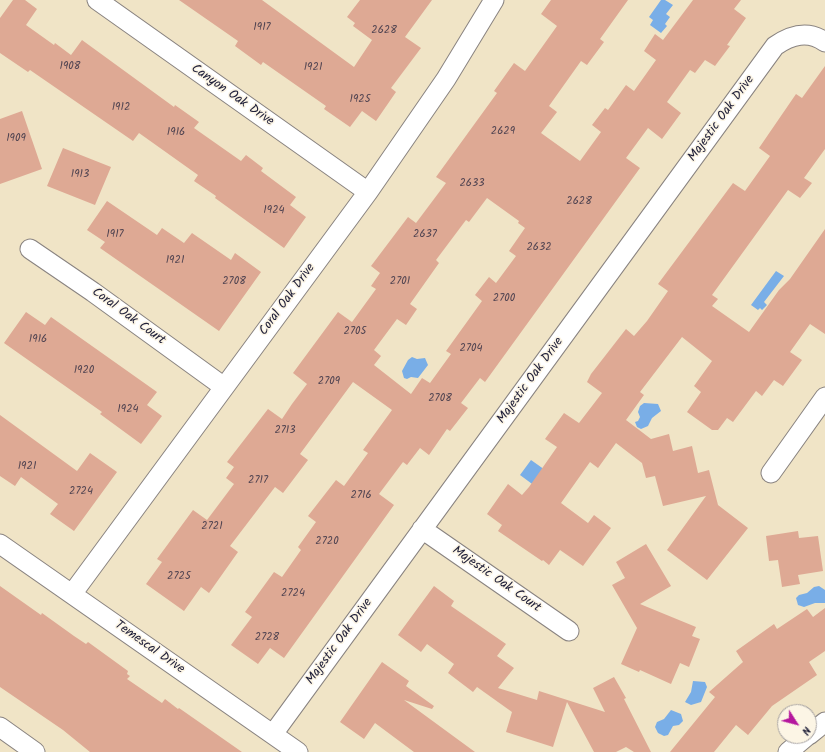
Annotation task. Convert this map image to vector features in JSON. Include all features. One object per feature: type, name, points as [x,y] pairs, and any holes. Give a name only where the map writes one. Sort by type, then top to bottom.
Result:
[{"type":"street","name":"Canyon Oak Drive","points":[[97,0],[368,192]]},
{"type":"street","name":"Coral Oak Drive","points":[[72,594],[368,192],[446,79],[494,0]]},
{"type":"street","name":"Majestic Oak Drive","points":[[273,734],[775,46],[796,35],[808,35],[825,42]]},
{"type":"street","name":"Coral Oak Court","points":[[30,249],[93,292],[224,387]]},
{"type":"street","points":[[771,474],[825,397]]},
{"type":"street","name":"Majestic Oak Court","points":[[422,529],[569,631]]},
{"type":"street","name":"Temescal Drive","points":[[0,544],[298,752]]},
{"type":"street","points":[[817,728],[825,722]]},
{"type":"street","points":[[0,727],[35,752]]},
{"type":"street","points":[[788,752],[797,744]]},
{"type":"water","points":[[661,0],[665,0],[673,5],[666,14],[670,17],[665,24],[667,26],[661,33],[650,25],[653,20],[649,17]]},
{"type":"water","points":[[776,271],[784,276],[764,302],[767,305],[762,310],[760,308],[758,310],[751,305]]},
{"type":"water","points":[[412,357],[417,359],[425,358],[428,365],[418,378],[411,377],[407,379],[404,378],[402,371],[408,360]]},
{"type":"water","points":[[644,403],[658,404],[661,411],[652,418],[648,426],[641,429],[637,427],[635,422],[638,421],[640,417],[638,412],[640,406]]},
{"type":"water","points":[[531,460],[562,482],[551,498],[520,475]]},
{"type":"water","points":[[819,586],[825,590],[825,603],[815,603],[804,607],[798,605],[796,598],[799,595],[807,593],[814,587]]},
{"type":"water","points":[[693,681],[705,682],[707,687],[701,702],[691,705],[685,702],[691,692]]},
{"type":"water","points":[[671,710],[681,714],[683,721],[679,725],[673,726],[668,735],[664,736],[658,733],[655,727],[657,722],[664,719]]},
{"type":"building","points":[[13,0],[25,0],[37,9],[26,25],[54,45],[55,43],[71,55],[82,40],[174,107],[175,105],[199,122],[194,128],[241,161],[246,155],[263,168],[261,171],[296,197],[290,205],[306,217],[284,248],[194,181],[198,175],[139,133],[133,141],[30,70],[28,72],[0,53],[0,18]]},
{"type":"building","points":[[179,0],[262,0],[354,67],[372,40],[353,26],[355,23],[347,17],[360,0],[432,0],[405,37],[421,48],[391,88],[396,92],[376,121],[362,111],[350,127],[324,109],[326,106],[263,62],[261,65],[235,46],[238,41]]},
{"type":"building","points":[[551,0],[628,0],[600,39],[604,42],[587,65],[581,61],[549,106],[557,112],[541,133],[580,161],[601,132],[592,125],[605,108],[608,110],[626,85],[634,91],[656,60],[644,51],[655,34],[663,40],[693,0],[741,0],[734,9],[746,18],[727,45],[730,46],[715,66],[705,60],[695,73],[690,70],[667,102],[681,113],[662,139],[648,128],[626,158],[640,168],[485,382],[480,378],[461,403],[468,408],[450,431],[447,429],[429,455],[420,448],[407,465],[403,462],[379,494],[394,505],[284,658],[270,648],[258,664],[231,645],[252,617],[245,612],[274,572],[282,577],[301,550],[298,547],[316,522],[308,516],[336,480],[344,486],[368,453],[363,450],[392,410],[353,382],[300,454],[308,460],[283,493],[275,487],[230,546],[238,552],[209,593],[201,587],[184,611],[146,584],[162,562],[157,559],[193,510],[207,520],[234,484],[226,478],[234,467],[227,462],[268,409],[282,419],[307,384],[293,373],[338,312],[352,322],[376,289],[371,286],[380,273],[371,266],[408,217],[416,223],[446,183],[436,177],[497,93],[494,91],[514,63],[525,71],[557,26],[541,14]],"holes":[[[487,198],[519,221],[518,223],[525,228],[509,251],[516,256],[496,283],[489,277],[475,295],[482,301],[446,351],[451,354],[430,383],[422,378],[411,394],[374,365],[381,356],[374,350],[397,319],[406,325],[417,309],[410,304],[439,263],[436,260],[466,220],[469,222]]]},
{"type":"building","points":[[825,66],[825,149],[804,178],[812,183],[800,198],[788,190],[712,295],[718,299],[712,306],[749,332],[779,290],[790,279],[825,229],[825,334],[810,324],[790,352],[802,360],[783,386],[774,380],[762,396],[756,391],[733,422],[727,418],[718,430],[712,430],[687,412],[701,392],[694,386],[712,361],[682,337],[640,392],[644,395],[626,420],[651,439],[669,434],[673,451],[692,446],[698,473],[709,470],[718,505],[748,528],[707,580],[667,550],[706,496],[663,506],[655,476],[646,478],[642,463],[616,443],[598,468],[590,462],[561,503],[588,523],[594,515],[611,528],[583,566],[560,550],[549,565],[498,531],[502,525],[487,514],[508,484],[522,495],[529,487],[557,447],[545,439],[564,413],[579,423],[602,393],[587,382],[591,374],[626,329],[634,336],[647,321],[668,291],[658,284],[733,183],[745,191],[770,156],[759,148],[796,94],[802,98]]},
{"type":"building","points":[[22,111],[42,169],[0,184],[0,119]]},
{"type":"building","points":[[63,148],[111,167],[95,205],[47,186]]},
{"type":"building","points":[[107,201],[157,235],[162,228],[184,243],[192,233],[231,260],[235,253],[261,272],[219,331],[100,248],[105,242],[87,230]]},
{"type":"building","points":[[26,312],[45,325],[51,317],[157,392],[147,405],[162,416],[141,444],[100,414],[102,412],[4,343]]},
{"type":"building","points":[[0,415],[77,471],[90,453],[117,472],[74,531],[50,514],[58,504],[21,477],[15,486],[0,476]]},
{"type":"building","points":[[798,531],[799,538],[818,536],[823,571],[798,575],[800,584],[782,587],[778,560],[769,561],[766,536]]},
{"type":"building","points":[[646,544],[671,586],[640,604],[696,627],[692,636],[700,639],[689,667],[680,663],[671,684],[640,670],[639,672],[621,664],[637,628],[612,585],[625,578],[616,562]]},
{"type":"building","points":[[0,586],[86,644],[88,642],[128,671],[127,674],[130,676],[127,679],[162,703],[165,699],[242,752],[90,752],[63,730],[0,687]]},
{"type":"building","points":[[434,586],[454,601],[451,606],[506,644],[497,656],[514,668],[498,688],[537,700],[539,691],[605,712],[593,688],[614,677],[626,698],[624,699],[651,752],[634,752],[626,747],[616,752],[594,752],[567,702],[553,747],[506,732],[512,712],[477,687],[473,692],[448,673],[454,664],[427,644],[421,652],[398,635]]},
{"type":"building","points":[[825,608],[825,651],[809,662],[817,675],[772,706],[748,735],[736,725],[714,752],[670,752],[715,697],[709,692],[743,662],[736,651],[774,624],[777,629],[807,609],[813,617]]},
{"type":"building","points":[[382,662],[409,681],[406,686],[434,706],[432,709],[404,700],[475,752],[414,752],[375,723],[364,739],[340,722]]}]
